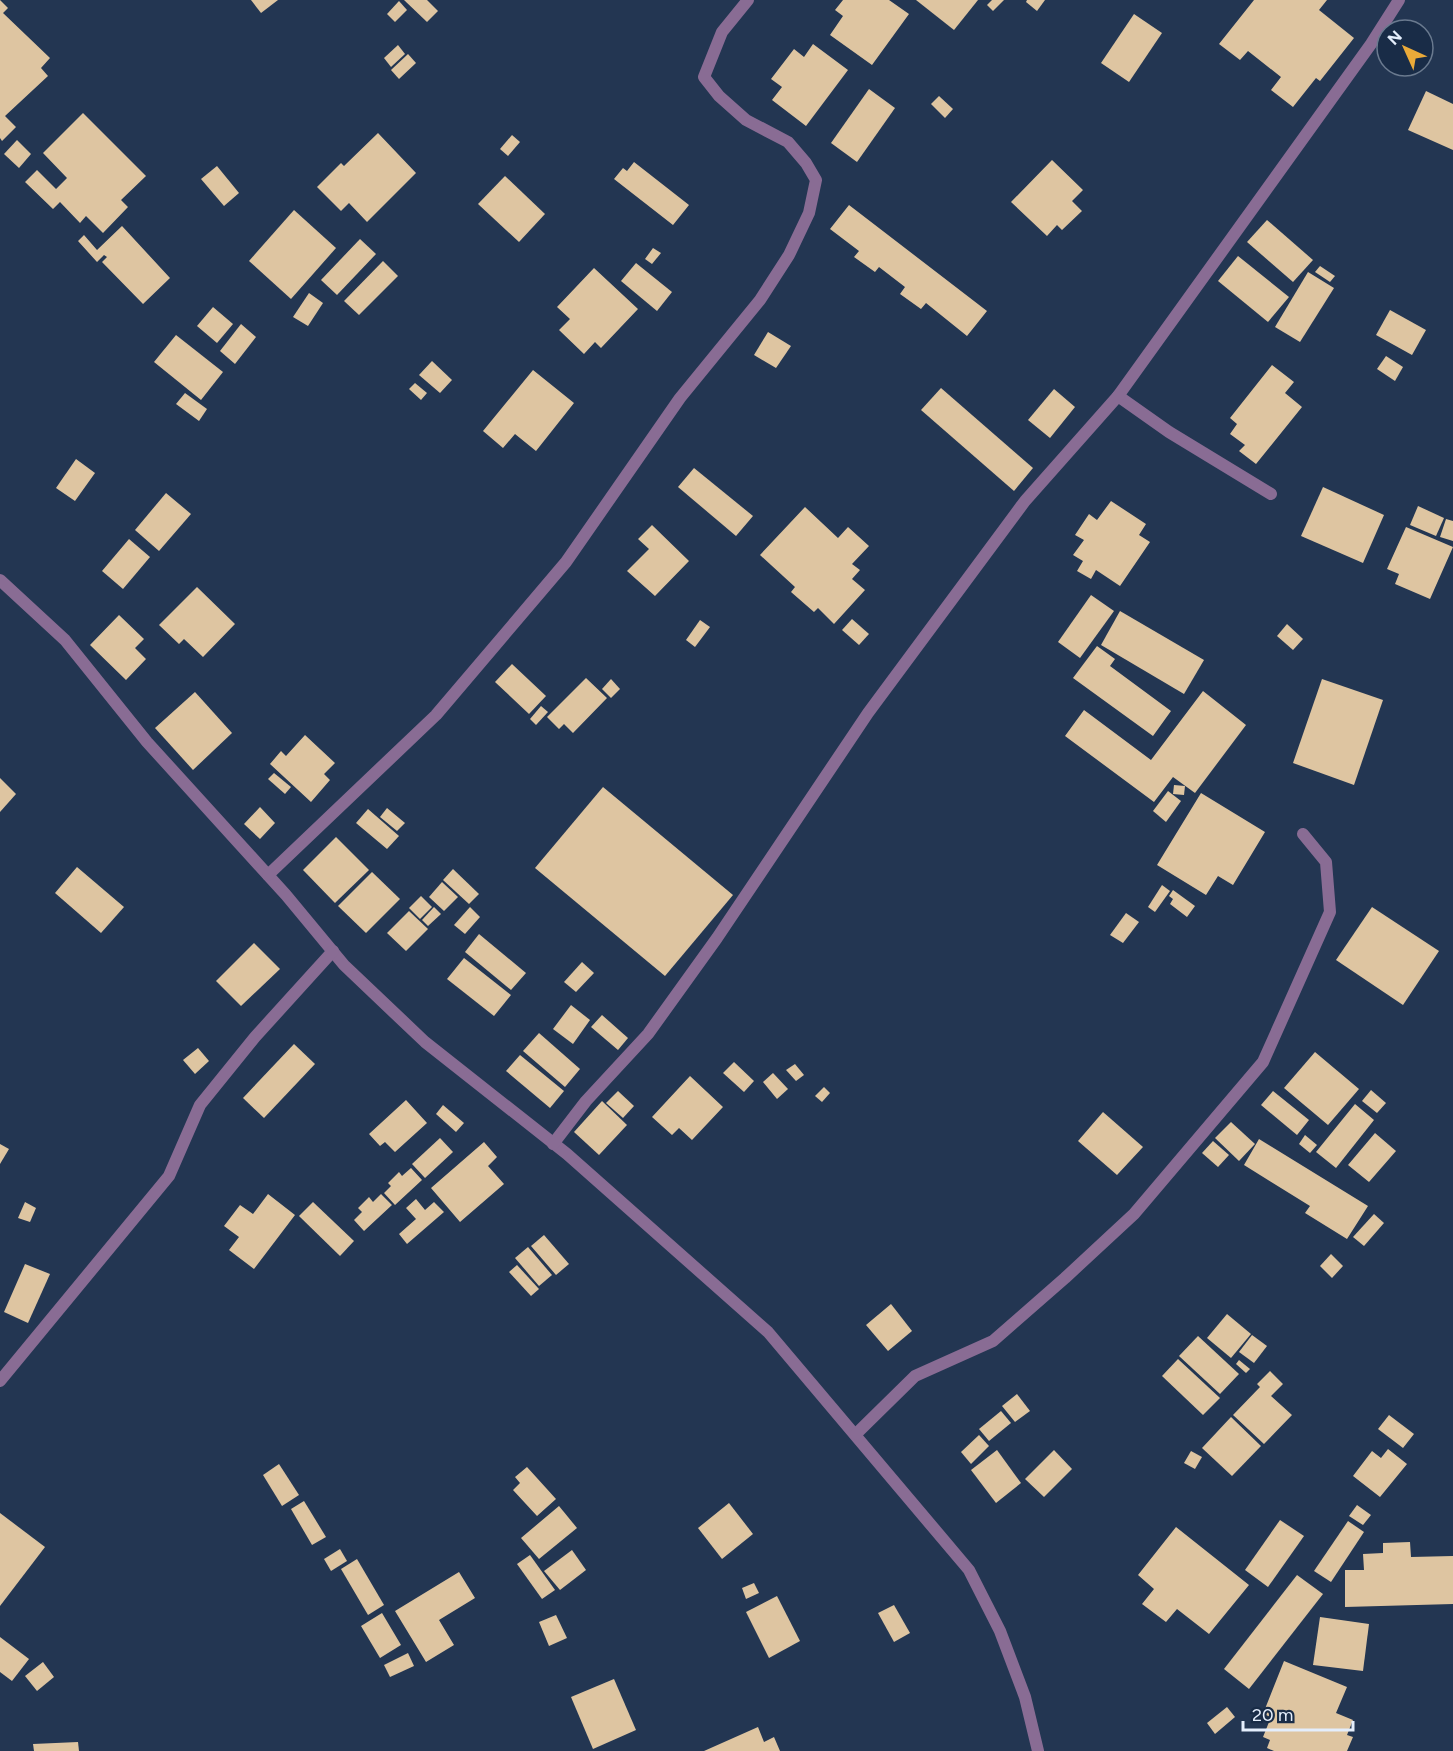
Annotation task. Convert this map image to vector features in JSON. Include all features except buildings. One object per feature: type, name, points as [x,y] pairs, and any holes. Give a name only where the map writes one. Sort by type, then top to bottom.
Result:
[{"type":"street","points":[[268,875],[436,715],[566,562],[680,398],[760,300],[789,255],[809,213],[816,180],[806,163],[788,142],[746,120],[719,96],[704,77],[722,32],[748,0]]},
{"type":"street","points":[[553,1144],[586,1101],[648,1034],[717,938],[868,713],[1025,501],[1118,396],[1364,54],[1399,0]]},
{"type":"street","points":[[1118,396],[1169,432],[1271,494]]},
{"type":"street","points":[[0,580],[65,640],[154,750],[268,875],[333,951],[425,1042],[553,1144],[768,1332],[969,1570],[1000,1631],[1025,1698],[1038,1751]]},
{"type":"street","points":[[856,1434],[915,1376],[993,1341],[1074,1270],[1134,1214],[1263,1062],[1330,912],[1326,862],[1303,834]]},
{"type":"street","points":[[0,1381],[169,1176],[200,1105],[255,1038],[333,951]]}]
